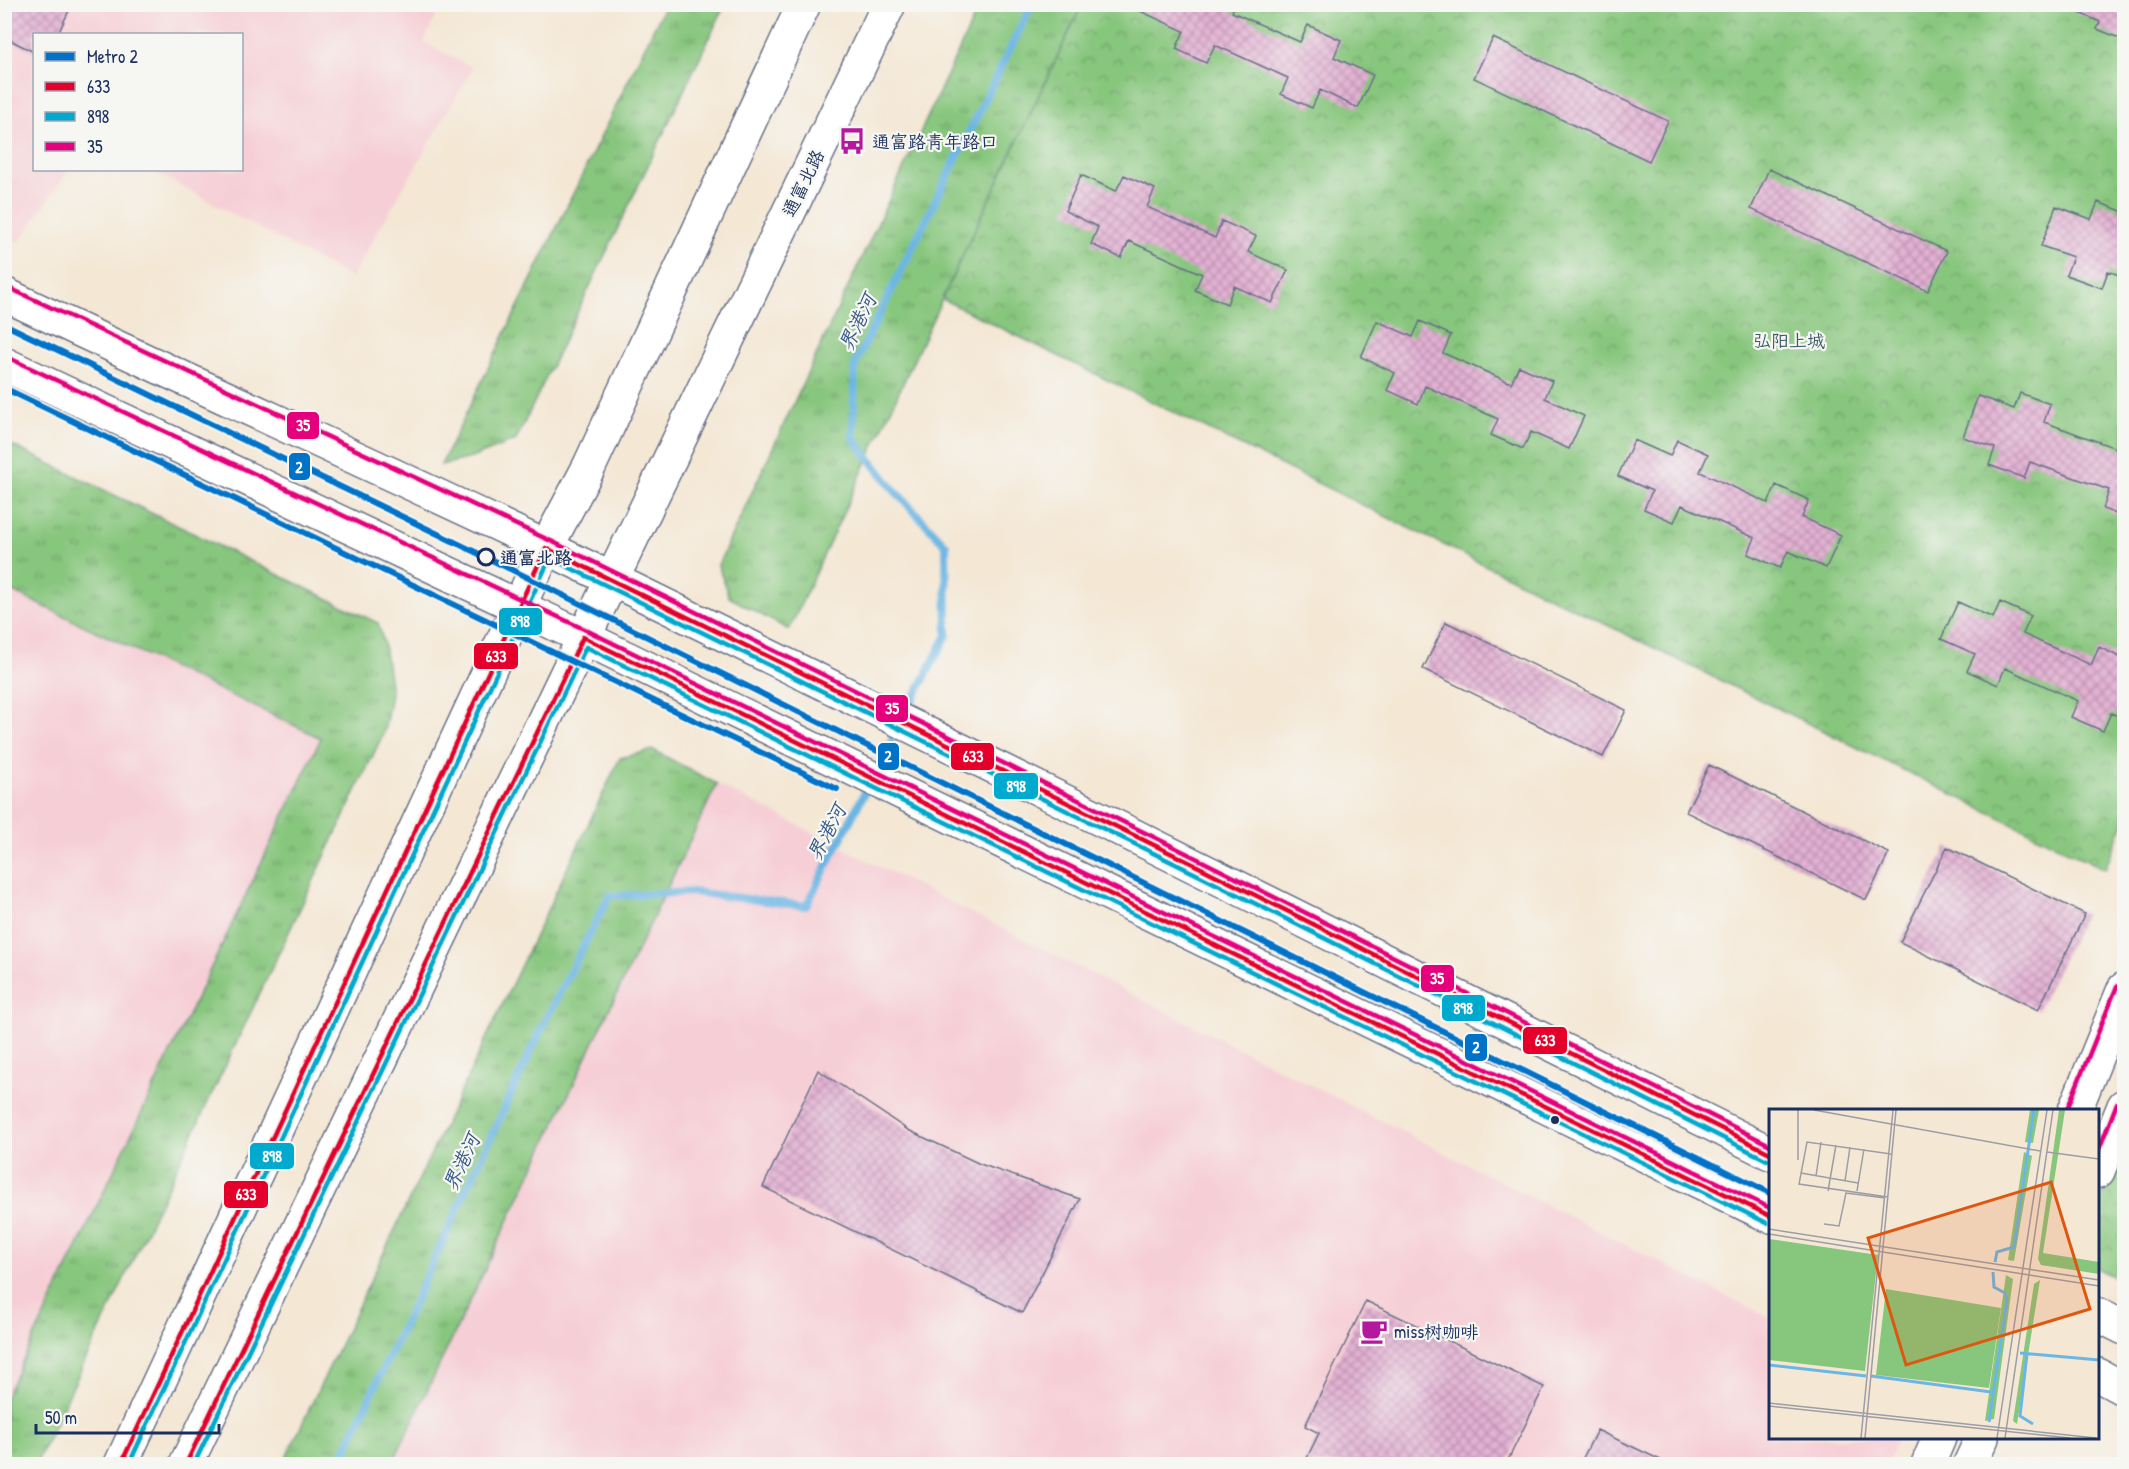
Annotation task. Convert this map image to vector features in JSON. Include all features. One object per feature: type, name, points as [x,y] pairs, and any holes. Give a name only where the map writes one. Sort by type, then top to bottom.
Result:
[{"type":"main road","points":[[121,1464],[546,548],[589,467],[804,4]]},
{"type":"main road","name":"通富北路","points":[[186,1464],[889,4]]},
{"type":"main road","points":[[4,294],[612,580],[1208,872],[1769,1153]]},
{"type":"main road","points":[[4,364],[583,637],[1769,1216]]},
{"type":"main road","points":[[2075,1109],[2124,989]]},
{"type":"main road","points":[[2099,1166],[2124,1106]]},
{"type":"main road","points":[[2099,1316],[2124,1328]]},
{"type":"main road","points":[[2099,1376],[2124,1389]]},
{"type":"main road","points":[[1928,1464],[1939,1439]]},
{"type":"main road","points":[[1970,1464],[1981,1439]]},
{"type":"shaded area","points":[[4,5],[441,5],[424,42],[473,68],[351,278],[154,171],[243,171],[243,33],[33,33],[33,171],[68,171],[19,242],[5,235]]},
{"type":"shaded area","points":[[5,588],[321,738],[5,1398]]},
{"type":"shaded area","points":[[717,784],[1769,1317],[1769,1439],[1898,1439],[1887,1464],[392,1464]]},
{"type":"green space","points":[[665,5],[725,5],[516,440],[471,458],[441,465]]},
{"type":"green space","points":[[980,5],[1082,5],[942,299],[789,630],[729,597],[718,565]]},
{"type":"green space","name":"弘阳上城","points":[[1082,5],[2124,5],[2124,823],[2105,869],[942,299]]},
{"type":"green space","points":[[5,442],[378,623],[384,644],[391,693],[384,732],[36,1464],[5,1464],[5,1398],[321,738],[5,588]]},
{"type":"green space","points":[[653,750],[717,784],[392,1464],[283,1464],[620,758]]},
{"type":"green space","points":[[2124,1144],[2124,1281],[2099,1269],[2099,1204]]},
{"type":"building","points":[[4,4],[72,4],[58,33],[33,33],[33,52],[4,37]]},
{"type":"building","points":[[1125,4],[1235,4],[1232,12],[1300,42],[1308,25],[1341,40],[1334,57],[1373,75],[1358,108],[1320,90],[1312,108],[1281,94],[1288,78],[1215,45],[1206,63],[1176,49],[1184,31]]},
{"type":"building","points":[[2059,4],[2124,4],[2124,40],[2097,29],[2100,22]]},
{"type":"building","points":[[1493,38],[1668,121],[1649,161],[1474,78]]},
{"type":"building","points":[[1769,169],[1947,251],[1928,291],[1751,209]]},
{"type":"building","points":[[1081,175],[1116,191],[1124,175],[1155,189],[1147,207],[1215,238],[1222,221],[1256,236],[1248,252],[1288,270],[1272,303],[1234,286],[1227,304],[1195,290],[1202,274],[1129,241],[1121,258],[1091,244],[1098,227],[1065,211]]},
{"type":"building","points":[[2098,202],[2124,212],[2124,277],[2108,271],[2102,288],[2066,275],[2073,257],[2041,246],[2056,206],[2091,219]]},
{"type":"building","points":[[1377,321],[1413,337],[1420,321],[1451,335],[1443,353],[1511,383],[1519,366],[1552,381],[1545,398],[1584,416],[1569,449],[1531,432],[1523,449],[1491,435],[1498,419],[1425,386],[1418,404],[1387,390],[1395,373],[1361,357]]},
{"type":"building","points":[[2020,393],[2050,404],[2044,422],[2124,451],[2124,517],[2103,509],[2109,490],[2030,462],[2024,478],[1989,465],[1995,448],[1963,437],[1978,396],[2014,409]]},
{"type":"building","points":[[1634,440],[1670,456],[1677,440],[1708,454],[1700,472],[1768,503],[1776,485],[1809,500],[1802,517],[1841,535],[1826,568],[1788,551],[1780,568],[1748,554],[1755,538],[1682,505],[1674,522],[1644,509],[1652,491],[1618,476]]},
{"type":"building","points":[[1958,602],[1993,618],[2000,602],[2031,616],[2023,634],[2091,665],[2099,647],[2124,659],[2124,719],[2111,713],[2103,731],[2071,717],[2078,701],[2005,668],[1998,685],[1967,671],[1975,654],[1941,639]]},
{"type":"building","points":[[1446,622],[1626,710],[1603,757],[1423,669]]},
{"type":"building","points":[[1709,765],[1889,853],[1866,900],[1686,812]]},
{"type":"building","points":[[1947,847],[2085,914],[2038,1010],[1900,942]]},
{"type":"building","points":[[818,1070],[908,1130],[980,1164],[1080,1199],[1022,1313],[763,1187]]},
{"type":"building","points":[[1366,1301],[1544,1387],[1506,1464],[1304,1464],[1319,1433],[1305,1426]]},
{"type":"building","points":[[1597,1430],[1669,1464],[1580,1464]]},
{"type":"waterway","name":"界港河","points":[[905,715],[947,635],[946,545],[896,492],[853,438],[855,364],[1032,4]]},
{"type":"waterway","name":"界港河","points":[[876,771],[898,728]]},
{"type":"waterway","name":"界港河","points":[[339,1464],[543,1025],[609,896],[692,892],[806,906],[869,784]]},
{"type":"metro line","name":"2","points":[[4,324],[500,564],[1769,1193]]},
{"type":"metro line","name":"2","points":[[4,388],[837,789]]},
{"type":"transit line","name":"35","points":[[7,287],[553,542],[1164,842],[1769,1144]]},
{"type":"transit line","name":"35","points":[[7,357],[586,630],[1769,1208]]},
{"type":"transit line","name":"633","points":[[121,1464],[546,548],[1197,866],[1769,1152]]},
{"type":"transit line","name":"898","points":[[129,1464],[550,558],[1194,873],[1767,1160]]},
{"type":"transit line","name":"633","points":[[186,1464],[583,637],[1769,1216]]},
{"type":"transit line","name":"898","points":[[194,1464],[586,647],[1767,1223]]},
{"type":"transit line","name":"35","points":[[2068,1107],[2117,986]]},
{"type":"transit line","name":"35","points":[[2099,1149],[2117,1103]]},
{"type":"place","name":"通富路青年路口","points":[[852,141]]},
{"type":"place","name":"通富北路","points":[[486,557]]},
{"type":"place","name":"miss树咖啡","points":[[1374,1331]]}]
